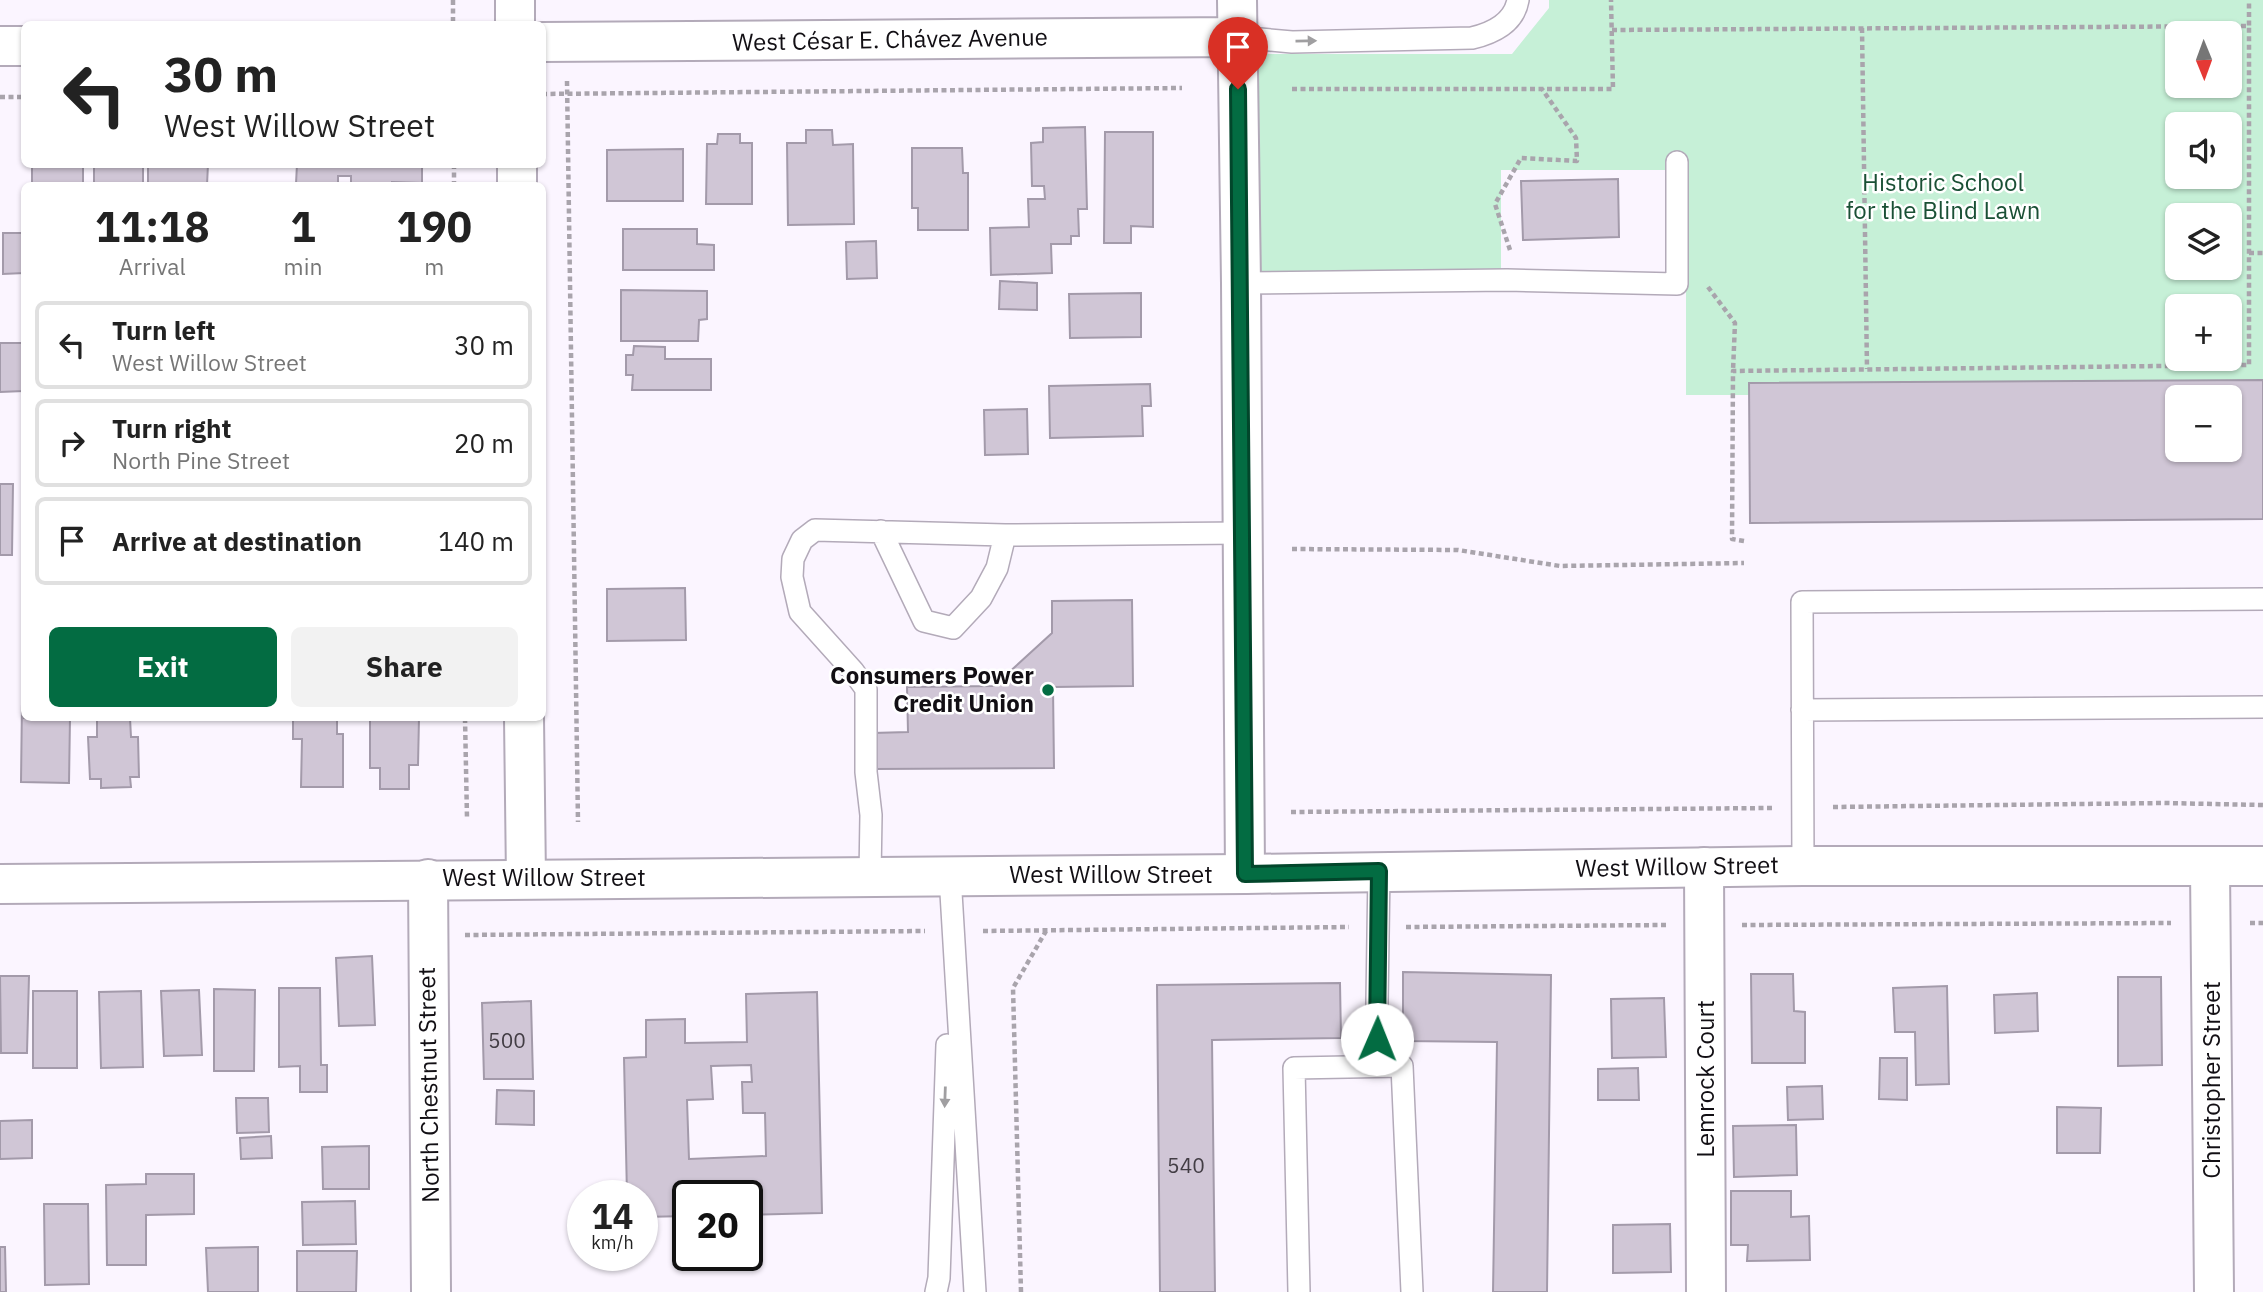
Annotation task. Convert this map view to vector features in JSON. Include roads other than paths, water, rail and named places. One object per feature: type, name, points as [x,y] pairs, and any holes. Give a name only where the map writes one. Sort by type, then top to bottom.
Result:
[{"type":"street","points":[[515,0],[515,21]]},
{"type":"street","points":[[1237,18],[1245,874]]},
{"type":"street","name":"West César E. Chávez Avenue","points":[[555,42],[1237,18]]},
{"type":"street","points":[[0,46],[21,46]]},
{"type":"street","points":[[524,721],[526,878]]},
{"type":"street","name":"West Willow Street","points":[[0,884],[1245,874],[1803,866],[2263,866]]},
{"type":"street","name":"Lemrock Court","points":[[1704,867],[1706,1292]]},
{"type":"street","name":"Christopher Street","points":[[2210,868],[2214,1292]]},
{"type":"street","name":"North Chestnut Street","points":[[428,879],[431,1292]]},
{"type":"lane","points":[[1237,18],[1292,41],[1472,38],[1490,34],[1506,22],[1517,7],[1518,0]]},
{"type":"lane","points":[[1241,283],[1507,280],[1677,284],[1676,162]]},
{"type":"lane","points":[[870,876],[871,815],[866,772],[866,689],[800,612],[792,577],[793,559],[802,540],[815,530],[1005,535],[1243,533]]},
{"type":"lane","points":[[881,531],[924,621],[953,628],[981,598],[997,568],[1005,535]]},
{"type":"lane","points":[[1803,866],[1802,602],[2263,599]]},
{"type":"lane","points":[[1802,710],[2263,707]]},
{"type":"lane","points":[[1377,1066],[1379,871]]},
{"type":"lane","points":[[950,876],[951,931],[975,1292]]},
{"type":"lane","points":[[936,1292],[939,1278],[951,931]]},
{"type":"lane","points":[[1299,1292],[1294,1068],[1377,1066],[1402,1066],[1412,1292]]},
{"type":"place","name":"Consumers Power Credit Union","points":[[1048,690]]},
{"type":"park label","name":"Historic School for the Blind Lawn","points":[[1943,197]]}]
